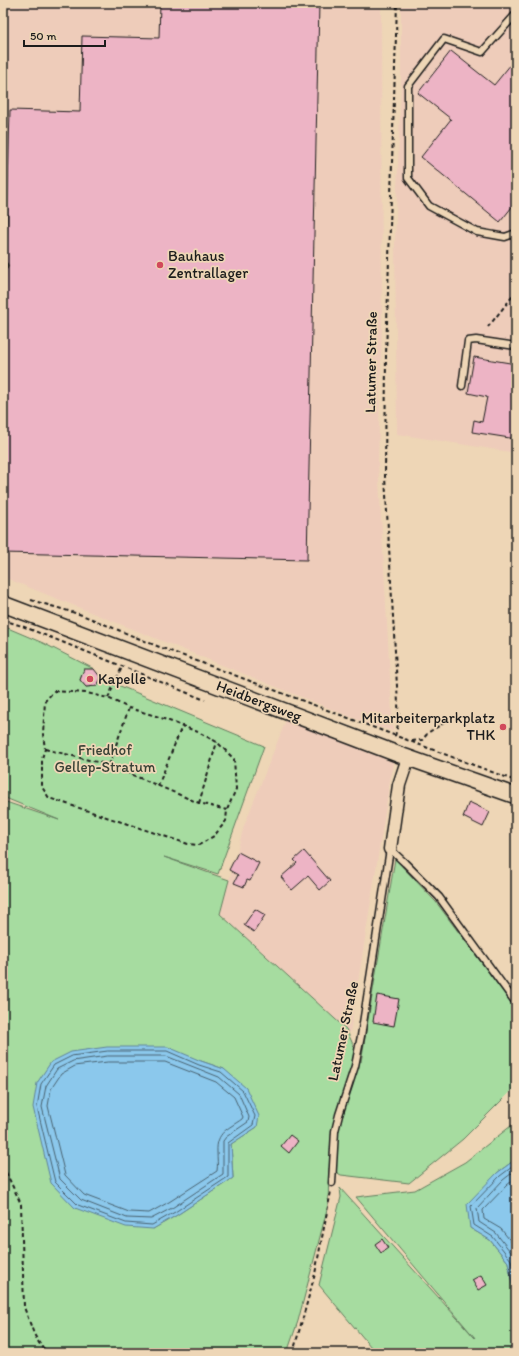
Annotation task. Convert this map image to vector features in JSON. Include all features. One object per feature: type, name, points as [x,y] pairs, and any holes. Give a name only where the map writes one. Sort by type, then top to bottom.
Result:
[{"type":"street","name":"Heidbergsweg","points":[[3,604],[408,758],[516,796]]},
{"type":"street","name":"Latumer Straße","points":[[390,849],[399,785],[408,758]]},
{"type":"lane","points":[[516,14],[482,52],[444,39],[408,86],[408,178],[429,206],[477,232],[504,237],[516,233]]},
{"type":"lane","points":[[462,386],[468,341],[476,340],[516,346]]},
{"type":"lane","points":[[390,849],[439,897],[516,1003]]},
{"type":"lane","name":"Latumer Straße","points":[[332,1182],[335,1131],[338,1115],[355,1066],[361,1036],[390,849]]},
{"type":"path","name":"Latumer Straße","points":[[395,736],[399,721],[384,477],[397,3]]},
{"type":"path","points":[[488,327],[516,292]]},
{"type":"path","points":[[25,598],[82,615],[157,646],[516,781]]},
{"type":"path","points":[[3,620],[22,626],[205,700]]},
{"type":"path","points":[[108,698],[122,666]]},
{"type":"path","points":[[54,690],[87,693],[108,698],[129,708],[182,726],[217,742],[234,758],[236,789],[227,810],[226,821],[214,836],[199,845],[188,844],[57,801],[49,798],[42,787],[42,758],[46,749],[43,734],[46,701],[54,690]]},
{"type":"path","points":[[109,765],[129,708]]},
{"type":"path","points":[[411,742],[422,740],[429,732],[447,721]]},
{"type":"path","points":[[158,786],[182,726]]},
{"type":"path","points":[[199,803],[217,742]]},
{"type":"path","points":[[46,749],[109,765],[199,803],[227,810]]},
{"type":"path","points":[[3,1166],[21,1204],[24,1307],[34,1334],[39,1343],[48,1353]]},
{"type":"path","points":[[293,1353],[315,1274],[332,1182]]},
{"type":"shaded area","name":"Bauhaus Zentrallager","points":[[3,3],[381,3],[382,324],[378,461],[393,731],[371,725],[3,577]]},
{"type":"shaded area","points":[[401,3],[516,3],[516,453],[397,434],[395,242],[401,84]]},
{"type":"shaded area","points":[[286,720],[393,762],[350,1033],[220,914],[244,826]]},
{"type":"green space","name":"Friedhof Gellep-Stratum","points":[[3,626],[43,643],[94,669],[84,670],[80,680],[86,687],[97,686],[101,678],[264,746],[218,874],[164,857],[229,880],[220,914],[346,1029],[361,1062],[395,859],[436,902],[516,1009],[516,1086],[463,1139],[409,1183],[341,1175],[329,1168],[328,1206],[298,1321],[287,1353],[3,1353],[3,801],[59,820],[3,797]],"holes":[[[201,1061],[224,1069],[257,1127],[231,1144],[233,1178],[153,1229]]]},
{"type":"green space","points":[[516,1122],[516,1159],[497,1173],[470,1228],[490,1240],[508,1262],[516,1304],[516,1325],[513,1327],[516,1334],[516,1353],[376,1353],[319,1285],[341,1197],[340,1188],[475,1338],[356,1197],[415,1190],[465,1162]]},
{"type":"water","points":[[107,1047],[168,1047],[224,1069],[246,1088],[259,1116],[257,1127],[231,1144],[233,1178],[153,1229],[126,1227],[75,1208],[51,1183],[33,1107],[37,1083],[51,1062],[71,1052]]},
{"type":"water","points":[[516,1159],[516,1304],[508,1262],[490,1240],[470,1228],[467,1204],[497,1173]]},
{"type":"building","name":"Bauhaus Zentrallager","points":[[160,3],[319,3],[307,560],[3,553],[3,418],[6,270],[8,266],[6,262],[10,110],[80,112],[82,36],[159,38]]},
{"type":"building","points":[[451,51],[494,85],[516,58],[516,202],[500,222],[421,157],[451,119],[418,93]]},
{"type":"building","points":[[474,357],[516,364],[516,439],[472,432],[474,420],[482,422],[487,397],[468,393]]},
{"type":"building","name":"Kapelle","points":[[84,669],[94,669],[101,678],[97,686],[86,687],[80,680]]},
{"type":"building","points":[[469,802],[490,812],[483,827],[463,817]]},
{"type":"building","points":[[304,851],[330,881],[320,890],[308,876],[292,890],[281,877],[297,863],[294,860]]},
{"type":"building","points":[[238,852],[259,863],[250,881],[247,880],[244,887],[234,883],[238,875],[229,870]]},
{"type":"building","points":[[255,909],[265,915],[254,932],[244,925]]},
{"type":"building","points":[[377,995],[399,999],[394,1026],[373,1022]]},
{"type":"building","points":[[290,1135],[298,1141],[289,1153],[281,1146]]},
{"type":"building","points":[[382,1239],[388,1248],[381,1253],[375,1244]]},
{"type":"building","points":[[481,1275],[487,1285],[478,1290],[472,1280]]},
{"type":"place","name":"Bauhaus Zentrallager","points":[[160,265]]},
{"type":"place","name":"Kapelle","points":[[90,679]]},
{"type":"place","name":"Mitarbeiterparkplatz THK","points":[[503,727]]}]
